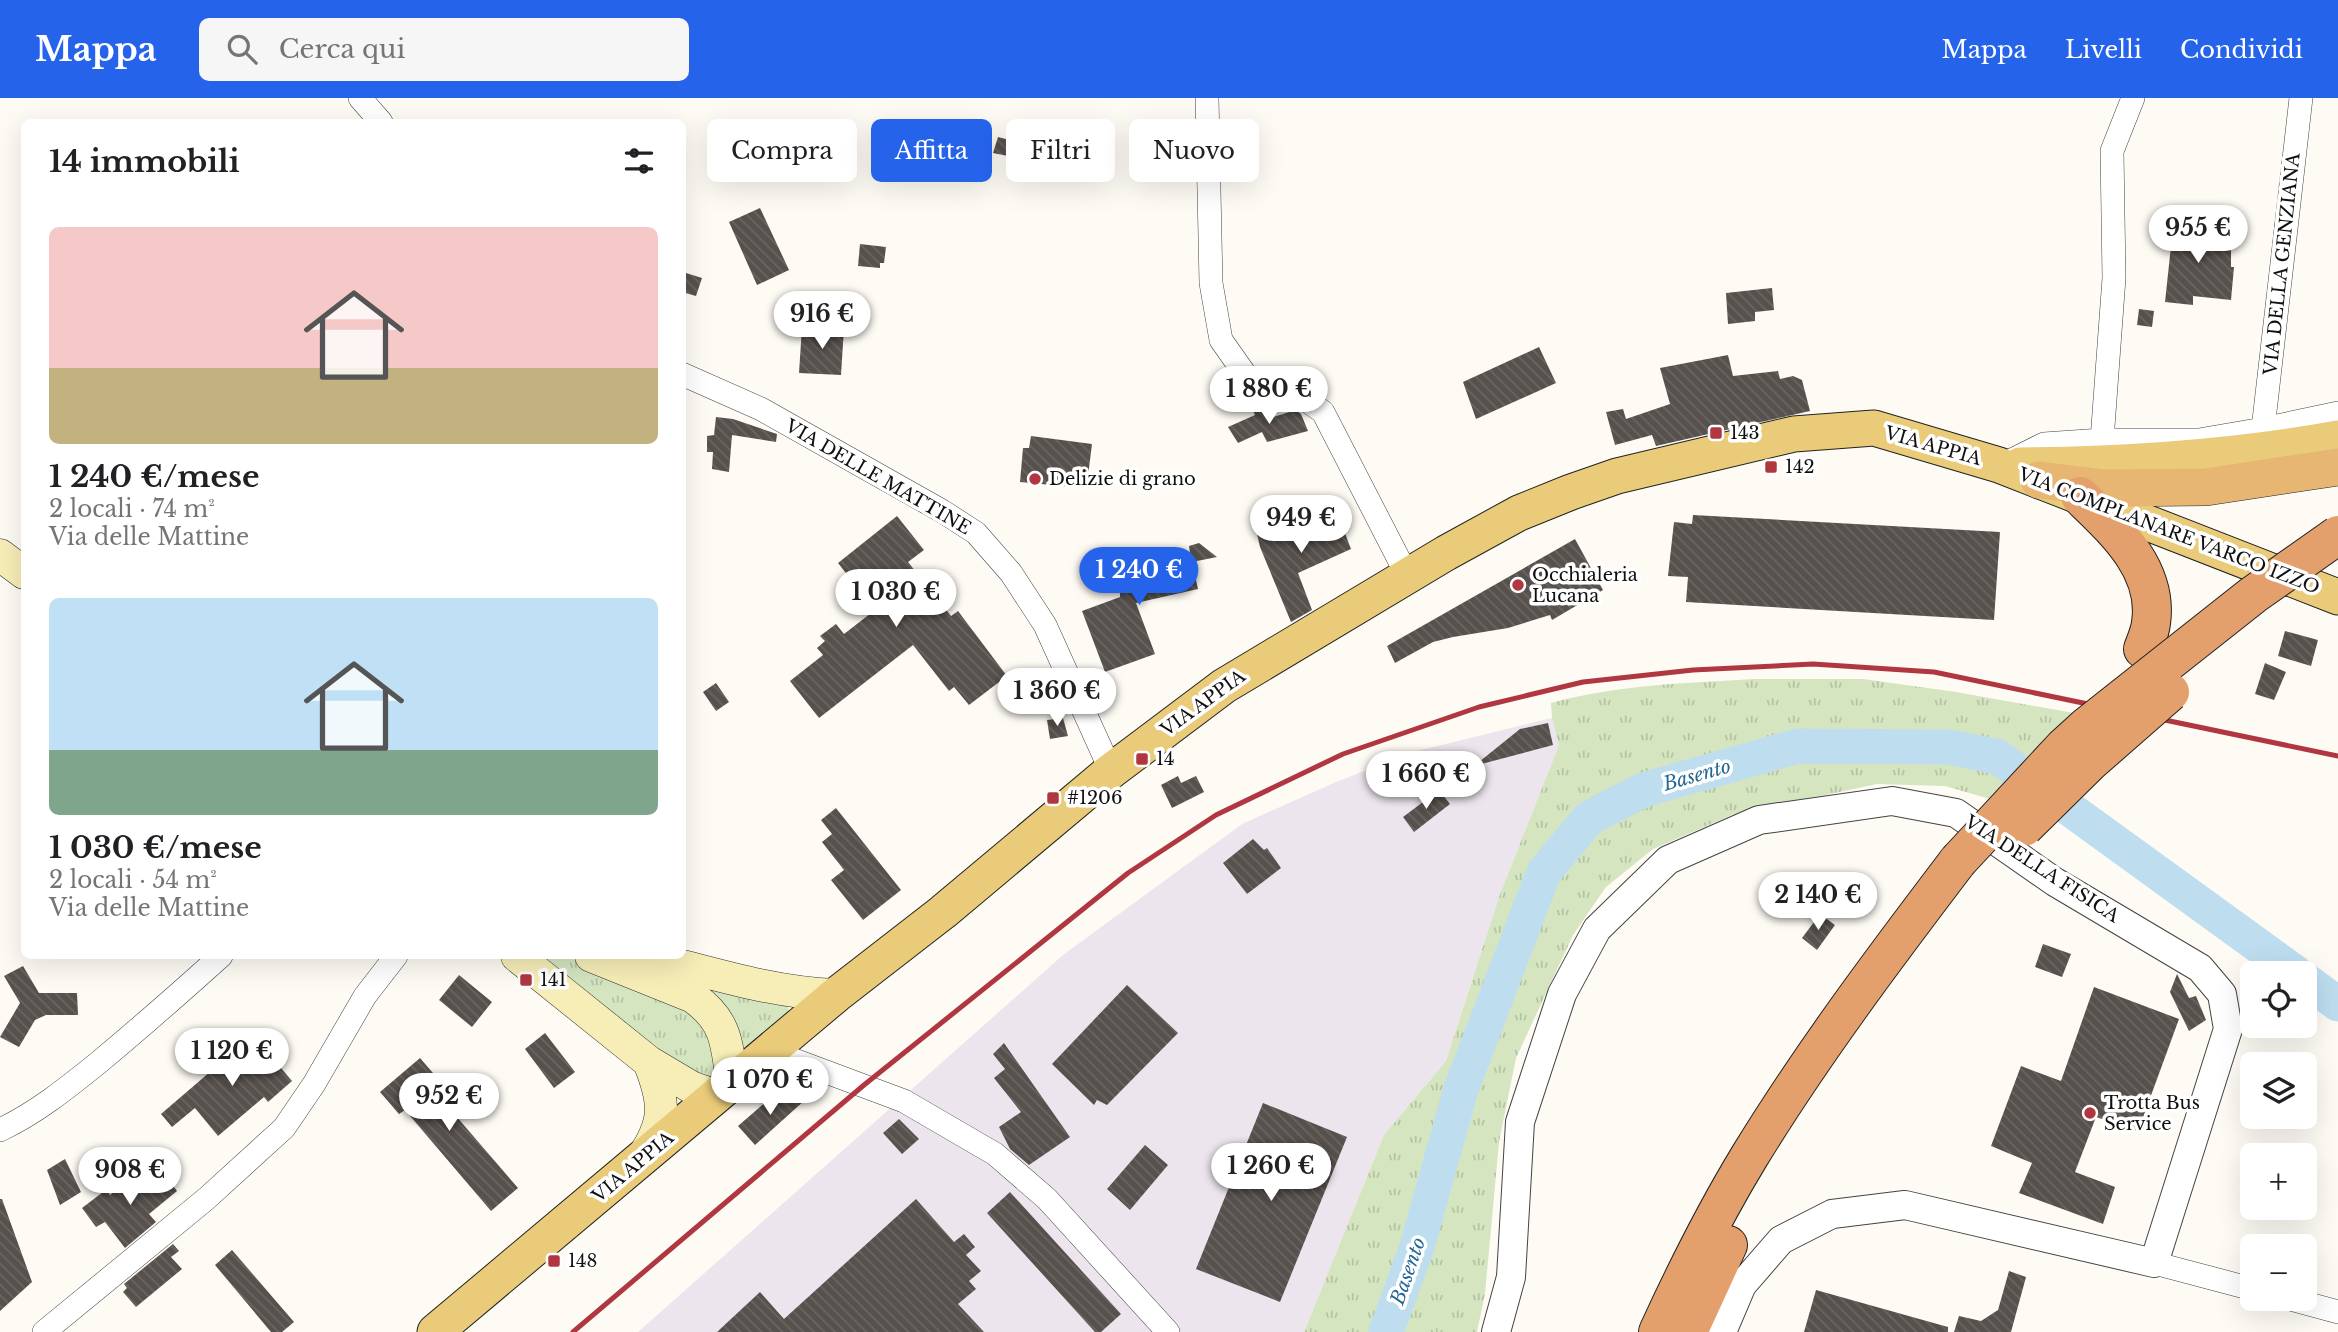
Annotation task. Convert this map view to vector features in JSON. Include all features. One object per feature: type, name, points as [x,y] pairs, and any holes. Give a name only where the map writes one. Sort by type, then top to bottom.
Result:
[{"type":"highway","points":[[2039,480],[2105,488],[2206,487],[2338,467]]},
{"type":"highway","points":[[2080,496],[2115,530],[2135,555],[2147,581],[2152,603],[2151,625],[2143,649],[2116,691],[2086,727]]},
{"type":"highway","points":[[1658,1332],[1680,1284],[1749,1158],[1877,968],[1971,865],[2064,747],[2253,595],[2338,535]]},
{"type":"highway","points":[[1688,1332],[1733,1236],[1811,1099],[1971,865],[2194,671],[2338,563]]},
{"type":"main road","name":"VIA APPIA","points":[[435,1332],[836,995],[943,912],[1111,771],[1224,686],[1407,575],[1520,513],[1571,492],[1617,476],[1794,434],[1874,428],[1999,465]]},
{"type":"main road","points":[[1999,465],[2071,465],[2199,457],[2285,448],[2338,438]]},
{"type":"main road","name":"VIA COMPLANARE VARCO IZZO","points":[[1999,465],[2338,597]]},
{"type":"main road","points":[[0,555],[21,571]]},
{"type":"main road","points":[[521,959],[669,1076],[691,1087],[724,1089],[725,1040],[716,1017],[706,1006],[693,997],[599,959]]},
{"type":"main road","points":[[656,959],[777,988],[808,994],[836,995]]},
{"type":"main road","points":[[641,1160],[656,1138],[660,1122],[660,1093],[649,1062]]},
{"type":"street","points":[[360,98],[378,119]]},
{"type":"street","points":[[1207,98],[1211,283],[1221,340],[1247,377],[1299,395],[1323,412],[1407,575]]},
{"type":"street","points":[[2102,440],[2113,278],[2112,151],[2133,98]]},
{"type":"street","name":"VIA DELLA GENZIANA","points":[[2263,429],[2301,98]]},
{"type":"street","name":"VIA DELLE MATTINE","points":[[686,376],[761,409],[976,533],[1011,573],[1045,625],[1111,771]]},
{"type":"street","points":[[1999,465],[2044,444],[2102,440],[2199,440],[2338,413]]},
{"type":"street","name":"VIA DELLA FISICA","points":[[1496,1332],[1511,1277],[1520,1122],[1562,994],[1597,929],[1668,860],[1759,820],[1892,801],[1956,813],[2055,882],[2200,968],[2222,994],[2228,1029],[2154,1263]]},
{"type":"street","points":[[0,1130],[22,1120],[64,1090],[139,1029],[218,959]]},
{"type":"street","points":[[44,1332],[206,1199],[284,1128],[314,1084],[365,996],[395,959]]},
{"type":"street","points":[[770,1051],[904,1101],[995,1154],[1047,1199],[1168,1332]]},
{"type":"street","points":[[1722,1332],[1742,1285],[1781,1240],[1832,1214],[1905,1205],[2240,1286]]},
{"type":"street","points":[[2317,1306],[2338,1312]]},
{"type":"shaded area","points":[[1552,718],[1559,745],[1500,894],[1446,1061],[1384,1135],[1304,1332],[638,1332],[1063,955],[1242,824],[1336,782],[1413,752]]},
{"type":"green space","points":[[1754,679],[1863,679],[2074,713],[1990,799],[1945,786],[1877,784],[1732,815],[1653,849],[1606,887],[1573,935],[1516,1058],[1499,1142],[1485,1294],[1477,1332],[1304,1332],[1384,1135],[1446,1061],[1500,894],[1559,745],[1551,703],[1626,689]]},
{"type":"green space","points":[[537,959],[573,959],[668,995],[709,1021],[719,1075],[710,1078],[689,1073]]},
{"type":"green space","points":[[630,959],[784,1002],[789,1014],[742,1059]]},
{"type":"building","points":[[998,137],[1006,139],[1006,156],[993,153]]},
{"type":"building","points":[[760,208],[789,270],[757,285],[729,222]]},
{"type":"building","points":[[2181,209],[2206,211],[2204,248],[2231,250],[2231,267],[2234,267],[2231,300],[2193,296],[2193,305],[2165,302],[2171,246],[2179,246]]},
{"type":"building","points":[[860,244],[886,247],[884,263],[880,263],[880,268],[858,266]]},
{"type":"building","points":[[686,273],[702,278],[696,296],[686,293]]},
{"type":"building","points":[[1772,288],[1774,310],[1755,312],[1755,321],[1728,324],[1726,293]]},
{"type":"building","points":[[2139,309],[2154,311],[2152,327],[2137,325]]},
{"type":"building","points":[[802,327],[844,328],[841,375],[799,373]]},
{"type":"building","points":[[1539,347],[1556,383],[1476,419],[1463,382]]},
{"type":"building","points":[[1728,355],[1733,376],[1778,371],[1780,379],[1793,376],[1802,380],[1810,411],[1656,446],[1652,435],[1615,445],[1606,412],[1623,409],[1626,419],[1670,404],[1660,368]]},
{"type":"building","points":[[1247,397],[1270,418],[1296,410],[1301,414],[1308,431],[1267,442],[1262,432],[1238,443],[1228,427],[1255,415]]},
{"type":"building","points":[[716,417],[733,419],[777,434],[776,442],[732,435],[729,472],[712,469],[713,452],[707,452],[707,436],[714,435]]},
{"type":"building","points":[[1031,436],[1092,444],[1088,476],[1076,474],[1073,487],[1020,482],[1023,448],[1029,448]]},
{"type":"building","points":[[1335,507],[1351,549],[1298,573],[1312,610],[1291,622],[1257,534],[1276,526],[1278,530]]},
{"type":"building","points":[[1693,515],[2000,532],[1994,620],[1686,602],[1688,577],[1668,576],[1674,522],[1692,524]]},
{"type":"building","points":[[897,516],[924,550],[908,562],[951,616],[958,611],[1007,676],[969,705],[954,687],[949,691],[913,645],[819,718],[790,681],[823,655],[817,648],[825,641],[820,636],[836,624],[844,634],[875,610],[838,563]]},
{"type":"building","points":[[1575,539],[1603,590],[1552,620],[1550,615],[1508,628],[1433,642],[1395,663],[1387,646]]},
{"type":"building","points":[[1199,543],[1217,557],[1192,562],[1198,589],[1136,603],[1155,654],[1105,672],[1082,611],[1120,597],[1120,566],[1123,565],[1124,569],[1190,553],[1189,546]]},
{"type":"building","points":[[2285,631],[2318,640],[2311,666],[2278,656]]},
{"type":"building","points":[[2265,663],[2286,672],[2274,700],[2255,694]]},
{"type":"building","points":[[716,683],[729,702],[716,711],[703,692]]},
{"type":"building","points":[[1063,718],[1068,736],[1050,739],[1047,720]]},
{"type":"building","points":[[1548,723],[1553,745],[1474,766],[1520,729]]},
{"type":"building","points":[[1178,776],[1181,783],[1196,776],[1204,792],[1172,808],[1161,785]]},
{"type":"building","points":[[1439,790],[1450,804],[1414,832],[1403,817]]},
{"type":"building","points":[[836,808],[901,890],[863,920],[831,880],[844,870],[822,842],[832,834],[821,820]]},
{"type":"building","points":[[1253,839],[1264,850],[1267,848],[1281,868],[1247,894],[1223,863]]},
{"type":"building","points":[[1820,914],[1835,925],[1817,950],[1802,938]]},
{"type":"building","points":[[2043,944],[2071,954],[2062,977],[2035,967]]},
{"type":"building","points":[[23,966],[39,993],[77,993],[78,1015],[46,1015],[35,1020],[19,1047],[0,1037],[20,1003],[4,976]]},
{"type":"building","points":[[2177,974],[2189,998],[2196,996],[2206,1020],[2189,1031],[2170,992]]},
{"type":"building","points":[[459,975],[492,1002],[472,1027],[439,1000]]},
{"type":"building","points":[[1127,985],[1178,1033],[1107,1105],[1097,1100],[1094,1105],[1052,1064]]},
{"type":"building","points":[[2094,987],[2179,1019],[2138,1131],[2096,1117],[2075,1172],[2115,1187],[2103,1224],[2019,1193],[2032,1163],[1991,1146],[2021,1066],[2061,1081]]},
{"type":"building","points":[[545,1033],[575,1072],[554,1088],[525,1049]]},
{"type":"building","points":[[253,1035],[292,1081],[268,1102],[264,1097],[218,1136],[195,1108],[172,1127],[161,1114]]},
{"type":"building","points":[[1004,1043],[1070,1137],[1029,1165],[1010,1149],[999,1127],[1021,1112],[994,1078],[1005,1069],[993,1054]]},
{"type":"building","points":[[420,1058],[439,1080],[431,1087],[518,1188],[491,1211],[405,1110],[399,1114],[380,1092]]},
{"type":"building","points":[[793,1088],[805,1100],[755,1145],[738,1126],[768,1100],[774,1107]]},
{"type":"building","points":[[1263,1103],[1347,1137],[1280,1302],[1196,1269]]},
{"type":"building","points":[[899,1119],[919,1139],[902,1154],[883,1133]]},
{"type":"building","points":[[1145,1145],[1168,1165],[1130,1210],[1107,1189]]},
{"type":"building","points":[[65,1159],[81,1192],[60,1205],[47,1170]]},
{"type":"building","points":[[154,1169],[163,1181],[167,1178],[177,1191],[149,1214],[156,1222],[125,1248],[105,1222],[96,1227],[82,1208],[107,1189],[110,1195],[124,1183],[129,1189]]},
{"type":"building","points":[[1010,1192],[1121,1314],[1101,1332],[1095,1332],[987,1213]]},
{"type":"building","points":[[0,1199],[32,1282],[0,1311]]},
{"type":"building","points":[[916,1199],[954,1242],[964,1234],[975,1247],[966,1255],[981,1271],[969,1281],[976,1289],[958,1304],[984,1332],[717,1332],[760,1292],[784,1319]]},
{"type":"building","points":[[173,1244],[179,1251],[171,1257],[182,1269],[136,1307],[123,1292],[127,1288],[124,1284]]},
{"type":"building","points":[[232,1250],[294,1322],[282,1332],[271,1332],[215,1265]]},
{"type":"building","points":[[2009,1271],[2026,1277],[2011,1332],[1954,1332],[1959,1316],[1981,1321],[1998,1310]]},
{"type":"building","points":[[1816,1290],[1948,1327],[1948,1332],[1804,1332]]},
{"type":"waterway","name":"Basento","points":[[1386,1332],[1416,1250],[1461,1089],[1544,872],[1589,818],[1643,790],[1798,746],[1949,747],[1998,757],[2279,961]]},
{"type":"waterway","name":"Basento","points":[[2317,989],[2338,1004]]},
{"type":"railway","points":[[573,1332],[864,1085],[1128,873],[1216,815],[1343,754],[1479,707],[1583,682],[1693,670],[1813,664],[1934,672],[2338,756]]},
{"type":"place","name":"143","points":[[1716,433]]},
{"type":"place","name":"142","points":[[1771,467]]},
{"type":"place","name":"Delizie di grano","points":[[1035,479]]},
{"type":"place","name":"Occhialeria Lucana","points":[[1518,585]]},
{"type":"place","name":"14","points":[[1142,759]]},
{"type":"place","name":"#1206","points":[[1053,798]]},
{"type":"place","name":"141","points":[[526,980]]},
{"type":"place","name":"Trotta Bus Service","points":[[2090,1113]]},
{"type":"place","name":"148","points":[[554,1261]]}]
